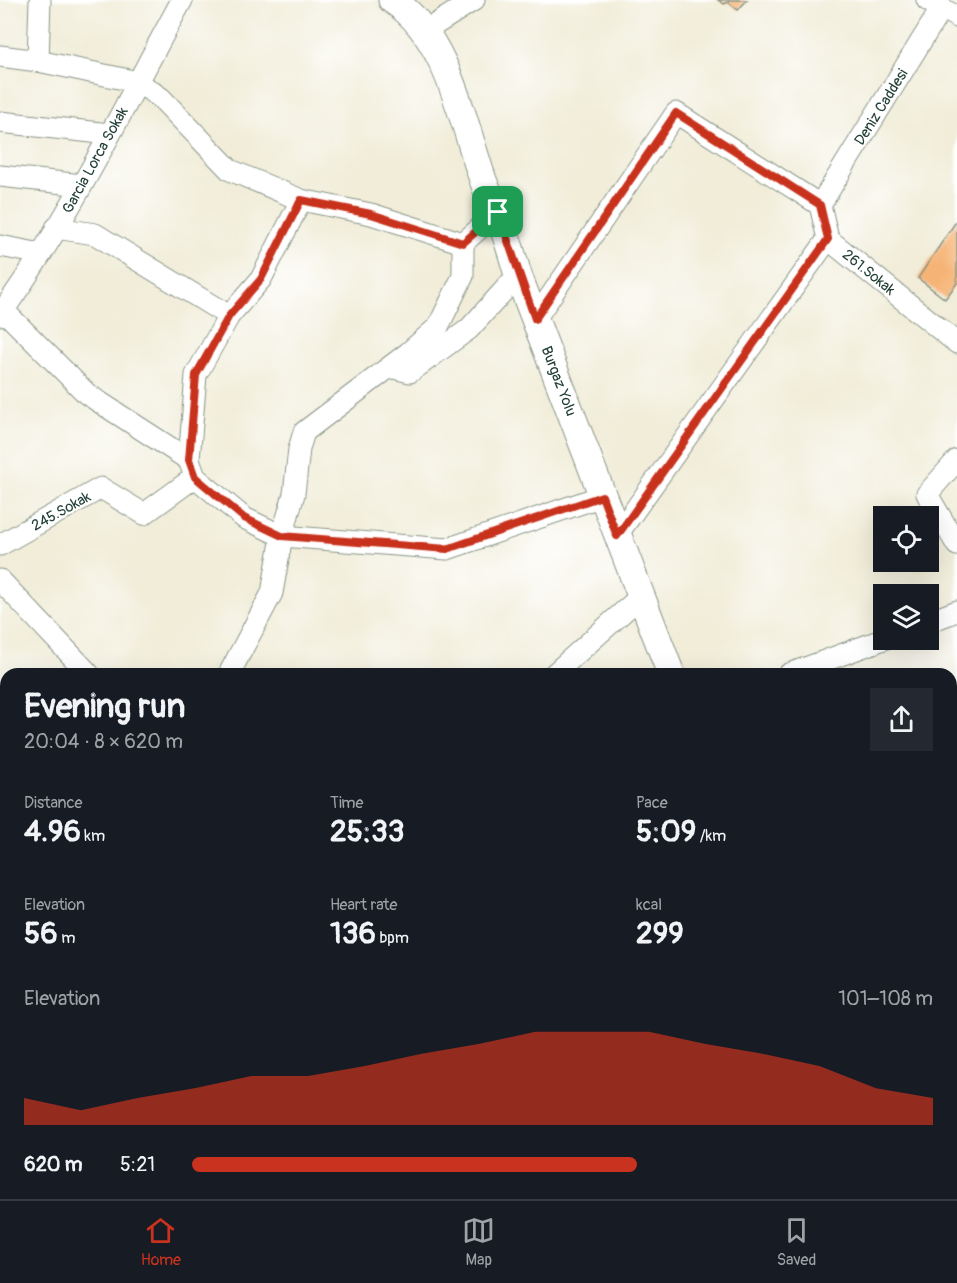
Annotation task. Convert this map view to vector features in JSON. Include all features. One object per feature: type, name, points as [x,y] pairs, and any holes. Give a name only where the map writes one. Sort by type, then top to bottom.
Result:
[{"type":"street","points":[[39,61],[40,0]]},
{"type":"street","name":"Garcia Lorca Sokak","points":[[2,312],[25,281],[82,185],[182,0]]},
{"type":"street","name":"Burgaz Yolu","points":[[392,0],[425,31],[450,79],[484,184],[498,212],[518,275],[669,668]]},
{"type":"street","points":[[425,31],[474,0]]},
{"type":"street","name":"Deniz Caddesi","points":[[820,205],[942,9]]},
{"type":"street","points":[[0,56],[39,61],[138,82],[161,98],[230,170],[301,200],[371,214],[463,243]]},
{"type":"street","points":[[535,319],[676,113],[820,205]]},
{"type":"street","points":[[0,122],[110,134]]},
{"type":"street","points":[[0,176],[82,185]]},
{"type":"street","points":[[192,468],[196,375],[229,316],[261,279],[301,200]]},
{"type":"street","name":"261.Sokak","points":[[820,205],[828,239],[957,343]]},
{"type":"street","points":[[233,668],[272,593],[282,536],[294,494],[299,449],[304,432],[390,367],[438,327],[463,276],[463,243],[498,212]]},
{"type":"street","points":[[56,228],[95,234],[229,316]]},
{"type":"street","points":[[617,536],[828,239]]},
{"type":"street","points":[[0,246],[41,254]]},
{"type":"street","points":[[390,367],[410,372],[469,329],[518,275]]},
{"type":"street","points":[[2,312],[87,394],[192,468],[244,518],[282,536],[447,549],[602,496]]},
{"type":"street","points":[[957,460],[927,494],[957,545]]},
{"type":"street","name":"245.Sokak","points":[[0,545],[101,488],[144,514],[192,468]]},
{"type":"street","points":[[0,580],[83,668]]},
{"type":"street","points":[[561,668],[640,596]]},
{"type":"street","points":[[939,618],[957,611]]},
{"type":"street","points":[[805,668],[873,643]]},
{"type":"building","points":[[718,0],[747,0],[738,10],[728,2],[724,4]]},
{"type":"building","points":[[957,220],[957,283],[945,299],[918,278]]},
{"type":"route","points":[[676,113],[820,205],[828,239],[617,536],[602,496],[447,549],[282,536],[244,518],[195,477],[189,460],[196,375],[229,316],[261,279],[301,200],[371,214],[463,243],[498,212],[535,319],[676,113]]}]
